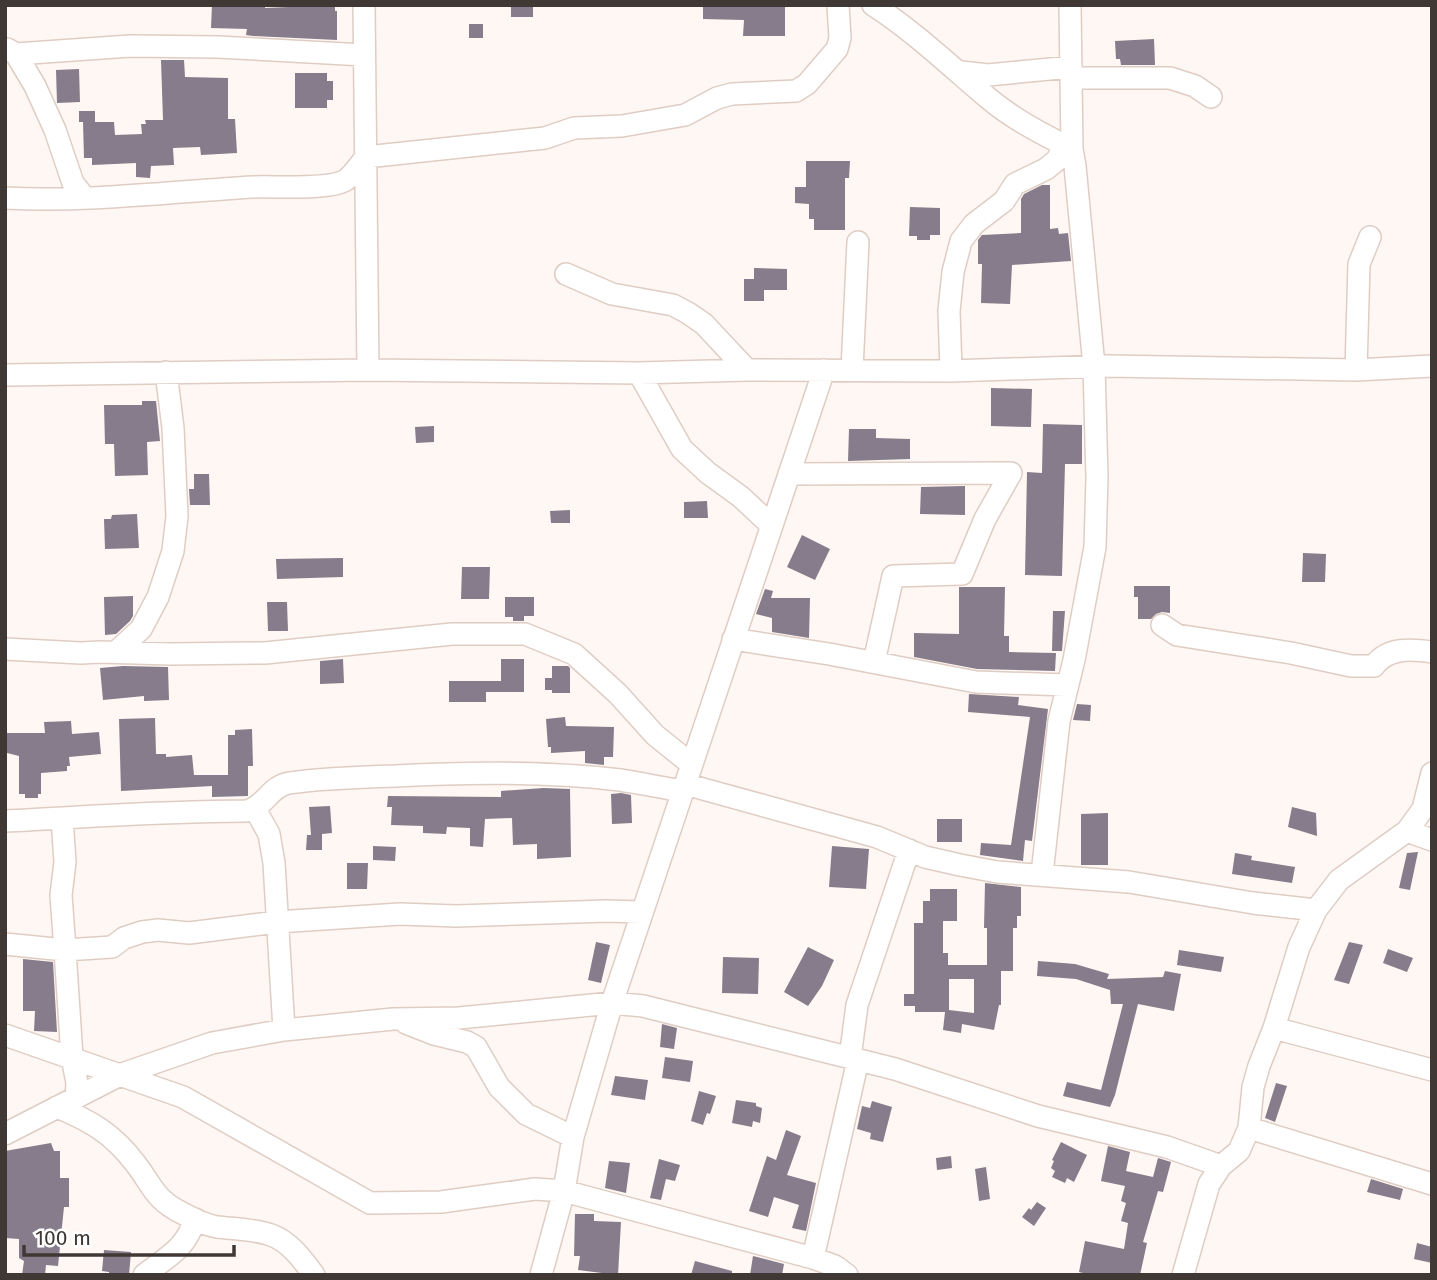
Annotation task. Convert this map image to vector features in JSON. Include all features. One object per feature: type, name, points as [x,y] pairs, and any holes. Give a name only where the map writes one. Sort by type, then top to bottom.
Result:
[{"type":"street","points":[[364,5],[368,369]]},
{"type":"street","points":[[5,198],[85,198],[257,187],[310,187],[344,181],[366,158],[545,138],[574,128],[622,126],[685,116],[717,98],[732,94],[796,91],[807,84],[837,49],[841,38],[838,5]]},
{"type":"street","points":[[873,5],[961,72],[989,99],[1021,122],[1068,147]]},
{"type":"street","points":[[1042,874],[1053,764],[1095,547],[1097,478],[1094,366],[1075,166],[1068,147],[1070,5]]},
{"type":"street","points":[[85,198],[73,183],[55,130],[11,51],[130,46],[218,47],[364,55]]},
{"type":"street","points":[[961,72],[988,75],[1071,72],[1170,78],[1195,86],[1211,97]]},
{"type":"street","points":[[951,371],[950,311],[953,272],[961,241],[974,224],[1004,201],[1015,184],[1046,169],[1068,147]]},
{"type":"street","points":[[1356,369],[1359,264],[1370,237]]},
{"type":"street","points":[[852,370],[858,242]]},
{"type":"street","points":[[566,274],[612,294],[673,305],[704,324],[747,370]]},
{"type":"street","points":[[5,375],[368,369],[639,373],[747,370],[951,371],[1094,366],[1356,369],[1432,366]]},
{"type":"street","points":[[541,1275],[564,1191],[573,1138],[612,1003],[824,370]]},
{"type":"street","points":[[116,652],[141,629],[158,597],[173,551],[177,516],[173,428],[166,372]]},
{"type":"street","points":[[639,373],[682,449],[772,526]]},
{"type":"street","points":[[789,474],[1012,473],[985,519],[962,574],[893,576],[874,662]]},
{"type":"street","points":[[1162,625],[1177,635],[1291,653],[1351,666],[1374,666],[1380,657],[1409,648],[1432,652]]},
{"type":"street","points":[[5,649],[81,653],[265,653],[452,634],[525,634],[574,654],[618,694],[655,735],[687,780]]},
{"type":"street","points":[[733,639],[976,682],[1067,685]]},
{"type":"street","points":[[5,821],[255,809],[277,787],[286,784],[436,774],[491,772],[621,780],[687,780],[864,833],[925,857],[997,872],[1129,882],[1253,903],[1316,910]]},
{"type":"street","points":[[1183,1275],[1209,1184],[1221,1166],[1239,1151],[1249,1128],[1253,1087],[1259,1066],[1274,1028],[1299,947],[1316,910],[1339,880],[1406,831],[1423,809],[1432,773]]},
{"type":"street","points":[[255,809],[269,834],[274,863],[284,1030]]},
{"type":"street","points":[[62,818],[65,862],[61,895],[72,1057],[77,1083],[73,1100],[85,1118],[105,1131]]},
{"type":"street","points":[[1406,831],[1432,840]]},
{"type":"street","points":[[813,1258],[854,1059],[857,1005],[909,850]]},
{"type":"street","points":[[5,944],[65,950],[111,947],[124,938],[158,930],[190,933],[277,922],[400,914],[456,916],[642,912]]},
{"type":"street","points":[[5,1134],[122,1074],[212,1043],[284,1030],[393,1018],[459,1018],[612,1003],[643,1006],[895,1069],[1038,1116],[1167,1147],[1221,1166]]},
{"type":"street","points":[[393,1018],[434,1034],[467,1042],[476,1048],[499,1087],[526,1114],[573,1138]]},
{"type":"street","points":[[1274,1028],[1432,1070]]},
{"type":"street","points":[[5,1035],[183,1097],[370,1203],[441,1202],[535,1189],[564,1191],[813,1258],[835,1266],[847,1275]]},
{"type":"street","points":[[154,1062],[183,1097]]},
{"type":"street","points":[[73,1100],[135,1163],[152,1191],[165,1203],[214,1226],[272,1235],[288,1245],[314,1275]]},
{"type":"street","points":[[1249,1128],[1432,1184]]},
{"type":"street","points":[[144,1275],[181,1247],[190,1236],[195,1219]]},
{"type":"building","points":[[212,5],[265,5],[265,8],[335,5],[337,40],[253,36],[246,35],[247,29],[211,28]]},
{"type":"building","points":[[511,5],[533,5],[533,17],[511,17]]},
{"type":"building","points":[[703,5],[785,5],[785,36],[743,36],[744,20],[703,19]]},
{"type":"building","points":[[469,24],[483,24],[483,38],[469,38]]},
{"type":"building","points":[[1154,39],[1155,65],[1121,65],[1120,59],[1116,59],[1115,41]]},
{"type":"building","points":[[161,60],[184,60],[185,77],[228,78],[228,119],[235,119],[237,153],[201,155],[200,147],[173,148],[174,165],[151,166],[150,178],[136,177],[136,163],[92,165],[92,158],[84,158],[83,122],[79,122],[79,111],[95,111],[95,122],[114,122],[115,135],[142,134],[141,124],[146,124],[145,120],[163,120]]},
{"type":"building","points":[[79,69],[80,102],[57,103],[56,70]]},
{"type":"building","points":[[295,73],[327,73],[327,81],[333,81],[333,100],[327,100],[327,108],[295,108]]},
{"type":"building","points":[[806,161],[850,161],[849,178],[845,178],[845,230],[814,230],[814,219],[809,219],[809,204],[795,203],[795,187],[806,187]]},
{"type":"building","points":[[1042,185],[1050,185],[1050,229],[1058,228],[1059,234],[1068,233],[1071,261],[1012,265],[1010,304],[981,303],[982,264],[978,264],[978,240],[982,235],[1021,233],[1021,199],[1024,194]]},
{"type":"building","points":[[910,207],[940,208],[940,235],[930,235],[930,240],[917,240],[917,236],[909,236]]},
{"type":"building","points":[[754,268],[787,269],[787,290],[764,290],[764,301],[744,301],[744,279],[754,279]]},
{"type":"building","points":[[991,388],[1032,389],[1031,427],[991,426]]},
{"type":"building","points":[[142,401],[156,401],[160,441],[147,442],[148,475],[115,476],[114,444],[105,444],[104,405],[142,405]]},
{"type":"building","points":[[1043,424],[1082,425],[1082,464],[1065,464],[1062,576],[1025,575],[1027,472],[1042,473]]},
{"type":"building","points":[[434,426],[434,442],[416,443],[415,427]]},
{"type":"building","points":[[849,429],[876,429],[876,438],[910,439],[910,459],[848,461]]},
{"type":"building","points":[[194,474],[209,474],[210,505],[190,505],[189,489],[194,489]]},
{"type":"building","points":[[965,486],[965,515],[920,514],[921,487]]},
{"type":"building","points":[[707,501],[708,518],[684,518],[684,502]]},
{"type":"building","points":[[570,510],[570,523],[551,523],[550,511]]},
{"type":"building","points":[[137,514],[139,548],[105,549],[104,519],[111,519],[112,515]]},
{"type":"building","points":[[802,535],[830,549],[815,580],[787,567]]},
{"type":"building","points":[[1303,553],[1326,554],[1325,582],[1302,582]]},
{"type":"building","points":[[343,558],[343,577],[277,579],[276,559]]},
{"type":"building","points":[[462,567],[490,567],[489,599],[461,599]]},
{"type":"building","points":[[1134,586],[1170,586],[1170,613],[1162,612],[1151,619],[1138,619],[1138,597],[1134,597]]},
{"type":"building","points":[[959,587],[1005,587],[1004,636],[1009,636],[1009,652],[1056,653],[1055,671],[977,669],[914,657],[914,633],[959,634]]},
{"type":"building","points":[[765,589],[773,591],[771,598],[810,598],[809,638],[772,632],[772,618],[756,614]]},
{"type":"building","points":[[133,596],[133,616],[130,621],[116,634],[105,635],[104,597]]},
{"type":"building","points":[[505,597],[534,597],[534,616],[524,616],[524,621],[513,621],[513,617],[505,617]]},
{"type":"building","points":[[267,602],[287,602],[288,631],[268,631]]},
{"type":"building","points":[[1053,611],[1065,611],[1062,651],[1052,651]]},
{"type":"building","points":[[343,659],[344,683],[320,684],[320,661]]},
{"type":"building","points":[[501,659],[524,659],[524,692],[486,692],[486,702],[449,702],[449,681],[501,681]]},
{"type":"building","points":[[552,666],[570,668],[570,693],[552,693],[552,690],[545,690],[545,678],[552,678]]},
{"type":"building","points":[[168,667],[169,700],[144,701],[144,696],[103,700],[100,668]]},
{"type":"building","points":[[969,694],[1019,697],[1018,705],[1048,709],[1032,841],[1025,840],[1023,861],[980,855],[981,843],[1011,845],[1030,717],[968,712]]},
{"type":"building","points":[[1077,704],[1091,705],[1090,721],[1073,720]]},
{"type":"building","points":[[565,717],[566,726],[614,727],[613,757],[604,757],[604,765],[585,763],[585,751],[551,753],[546,719]]},
{"type":"building","points":[[155,718],[156,754],[166,754],[166,757],[192,755],[194,775],[228,775],[228,735],[235,735],[235,730],[252,729],[253,766],[248,766],[248,796],[212,797],[212,786],[121,791],[119,719]]},
{"type":"building","points":[[71,721],[72,734],[99,732],[101,754],[69,757],[70,766],[67,766],[67,771],[41,773],[41,794],[38,794],[38,798],[25,798],[25,794],[19,794],[19,756],[7,753],[7,733],[45,733],[44,722]]},
{"type":"building","points":[[570,789],[571,857],[537,859],[537,844],[513,845],[512,818],[485,819],[483,847],[470,846],[470,828],[447,827],[446,834],[423,833],[423,826],[391,825],[392,807],[387,807],[388,796],[501,797],[501,791]]},
{"type":"building","points":[[611,794],[631,795],[632,823],[612,824]]},
{"type":"building","points":[[330,806],[332,833],[322,834],[322,850],[306,850],[307,835],[311,835],[309,807]]},
{"type":"building","points":[[1292,807],[1316,813],[1317,836],[1288,827]]},
{"type":"building","points":[[1108,813],[1108,865],[1081,865],[1081,814]]},
{"type":"building","points":[[937,819],[962,819],[962,842],[937,842]]},
{"type":"building","points":[[373,846],[396,847],[395,861],[373,860]]},
{"type":"building","points":[[832,846],[869,849],[866,889],[829,887]]},
{"type":"building","points":[[1418,852],[1410,890],[1399,888],[1407,853]]},
{"type":"building","points":[[1235,853],[1252,856],[1251,860],[1295,867],[1292,883],[1232,874]]},
{"type":"building","points":[[347,863],[368,863],[367,889],[347,889]]},
{"type":"building","points":[[985,883],[1021,887],[1021,916],[1017,916],[1017,928],[1013,928],[1013,971],[1001,971],[1001,1005],[994,1030],[962,1024],[961,1033],[943,1030],[945,1012],[915,1012],[915,1006],[904,1006],[904,994],[914,994],[914,923],[923,923],[923,901],[930,901],[930,889],[957,889],[957,921],[943,921],[943,953],[948,953],[948,965],[987,965],[987,928],[984,928]],"holes":[[[949,979],[974,979],[974,1013],[949,1010]]]},
{"type":"building","points":[[596,942],[610,945],[601,983],[588,980]]},
{"type":"building","points":[[1349,942],[1363,945],[1349,984],[1334,980]]},
{"type":"building","points":[[808,947],[834,960],[822,986],[808,1006],[784,992]]},
{"type":"building","points":[[1388,949],[1413,958],[1407,972],[1383,963]]},
{"type":"building","points":[[1179,950],[1224,957],[1221,972],[1177,965]]},
{"type":"building","points":[[723,957],[759,958],[758,994],[722,993]]},
{"type":"building","points":[[23,959],[53,962],[57,1032],[34,1031],[35,1011],[23,1011]]},
{"type":"building","points":[[1038,961],[1075,964],[1109,974],[1107,979],[1163,977],[1165,971],[1181,974],[1174,1011],[1138,1004],[1110,1107],[1063,1096],[1067,1082],[1101,1090],[1123,1004],[1111,1004],[1110,990],[1076,979],[1037,976]]},
{"type":"building","points":[[662,1024],[677,1028],[674,1049],[660,1047]]},
{"type":"building","points":[[665,1057],[693,1061],[690,1082],[662,1078]]},
{"type":"building","points":[[615,1076],[648,1080],[645,1100],[611,1095]]},
{"type":"building","points":[[1276,1083],[1287,1086],[1275,1122],[1265,1118]]},
{"type":"building","points":[[699,1091],[716,1096],[703,1125],[691,1121]]},
{"type":"building","points":[[736,1100],[756,1103],[756,1106],[762,1108],[760,1123],[753,1121],[752,1127],[732,1123]]},
{"type":"building","points":[[872,1101],[892,1107],[883,1142],[870,1139],[871,1133],[857,1129],[862,1106],[870,1108]]},
{"type":"building","points":[[786,1130],[801,1136],[787,1175],[816,1183],[806,1231],[792,1228],[799,1205],[774,1197],[768,1217],[749,1211],[767,1156],[776,1160]]},
{"type":"building","points":[[1061,1142],[1087,1155],[1074,1182],[1067,1178],[1065,1183],[1052,1177],[1055,1171],[1051,1168],[1054,1161],[1052,1160]]},
{"type":"building","points":[[51,1143],[54,1151],[60,1151],[60,1178],[69,1178],[69,1207],[64,1207],[58,1266],[46,1265],[45,1275],[22,1275],[24,1261],[19,1258],[19,1239],[5,1238],[5,1151]]},
{"type":"building","points":[[1108,1146],[1130,1152],[1126,1171],[1153,1177],[1158,1158],[1171,1162],[1163,1192],[1158,1191],[1143,1242],[1147,1243],[1140,1275],[1091,1275],[1079,1272],[1085,1241],[1124,1249],[1128,1223],[1121,1221],[1126,1203],[1121,1201],[1125,1186],[1101,1181]]},
{"type":"building","points":[[951,1156],[952,1168],[937,1170],[936,1158]]},
{"type":"building","points":[[659,1159],[680,1165],[675,1181],[666,1179],[661,1200],[650,1198]]},
{"type":"building","points":[[609,1161],[630,1163],[626,1193],[605,1188]]},
{"type":"building","points":[[986,1167],[990,1199],[979,1201],[975,1169]]},
{"type":"building","points":[[1371,1179],[1403,1189],[1400,1200],[1367,1192]]},
{"type":"building","points":[[1037,1202],[1046,1208],[1034,1226],[1022,1217]]},
{"type":"building","points":[[575,1214],[594,1214],[594,1221],[621,1222],[618,1275],[578,1270],[580,1256],[574,1256]]},
{"type":"building","points":[[1417,1243],[1432,1247],[1432,1263],[1414,1259]]},
{"type":"building","points":[[104,1250],[131,1252],[129,1275],[109,1275],[109,1272],[102,1271]]},
{"type":"building","points":[[753,1256],[784,1264],[782,1275],[750,1275]]},
{"type":"building","points":[[695,1261],[732,1271],[732,1275],[691,1275]]}]
